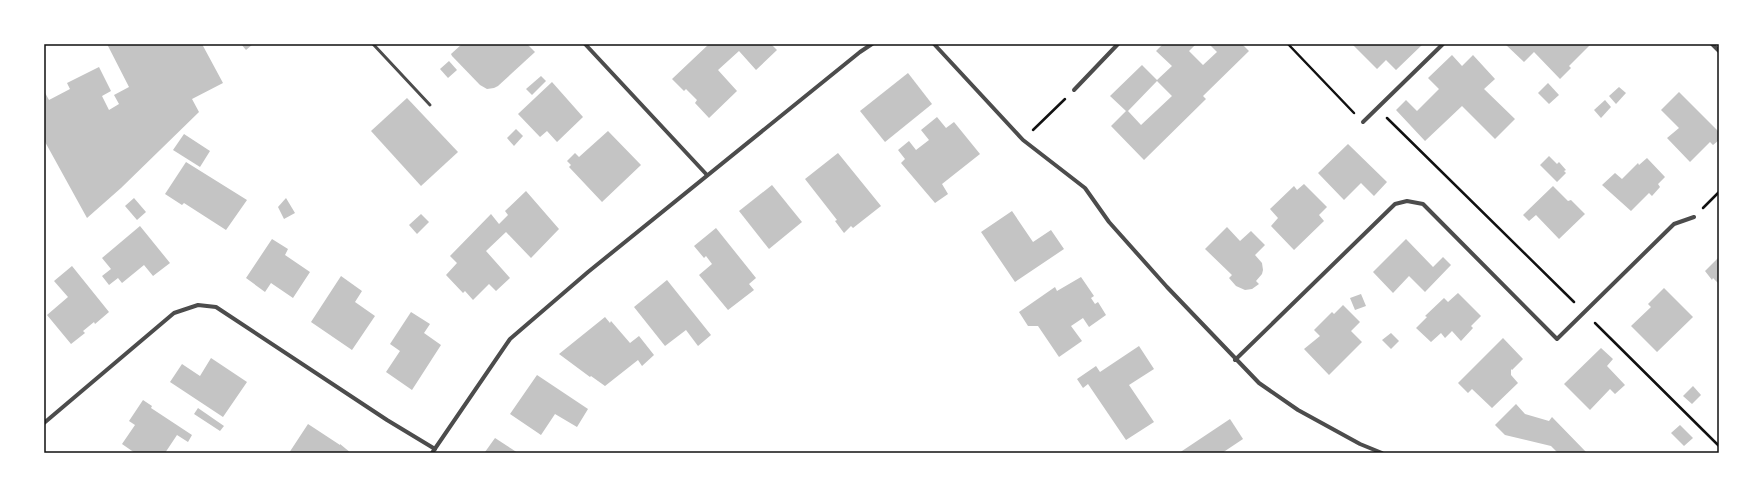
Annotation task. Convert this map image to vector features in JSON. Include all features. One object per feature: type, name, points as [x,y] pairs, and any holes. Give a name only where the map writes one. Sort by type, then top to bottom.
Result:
[{"type":"street","points":[[585,44],[707,175]]},
{"type":"street","points":[[432,453],[510,339],[588,272],[707,175],[872,44]]},
{"type":"street","points":[[934,44],[1023,140],[1085,188],[1109,222],[1235,360],[1259,383],[1298,410],[1360,444],[1382,453]]},
{"type":"street","points":[[1074,90],[1118,44]]},
{"type":"street","points":[[1363,122],[1443,44]]},
{"type":"street","points":[[1712,44],[1719,51]]},
{"type":"street","points":[[1235,360],[1395,204],[1407,201],[1423,204],[1557,339],[1674,224],[1694,217]]},
{"type":"street","points":[[44,422],[174,313],[198,305],[216,307],[387,420],[435,449]]},
{"type":"lane","points":[[373,44],[430,105]]},
{"type":"path","points":[[1288,44],[1363,122]]},
{"type":"path","points":[[1023,140],[1074,90]]},
{"type":"path","points":[[1378,109],[1719,446]]},
{"type":"path","points":[[1694,217],[1719,192]]},
{"type":"building","points":[[107,44],[202,44],[223,83],[192,99],[199,112],[121,188],[87,218],[44,140],[44,91],[49,100],[70,89],[67,83],[99,67],[111,91],[102,96],[109,110],[119,104],[114,95],[129,87]]},
{"type":"building","points":[[241,44],[253,44],[246,50]]},
{"type":"building","points":[[462,44],[527,44],[535,52],[498,86],[487,89],[480,85],[452,56],[451,54]]},
{"type":"building","points":[[709,44],[771,44],[777,50],[756,70],[739,51],[718,70],[737,91],[709,118],[695,103],[697,100],[686,89],[684,91],[672,79]]},
{"type":"building","points":[[1163,44],[1196,44],[1189,51],[1203,65],[1217,52],[1209,44],[1242,44],[1249,51],[1203,96],[1206,99],[1144,160],[1111,126],[1126,111],[1110,96],[1142,65],[1157,80],[1172,66],[1156,51]],"holes":[[[1157,81],[1172,96],[1141,125],[1128,111]]]},
{"type":"building","points":[[1352,44],[1423,44],[1396,70],[1386,60],[1377,69]]},
{"type":"building","points":[[1505,44],[1590,45],[1569,66],[1571,68],[1560,79],[1534,52],[1524,62]]},
{"type":"building","points":[[1452,55],[1462,66],[1473,55],[1495,79],[1484,89],[1515,119],[1495,139],[1462,106],[1425,141],[1396,110],[1406,100],[1417,111],[1439,89],[1428,78]]},
{"type":"building","points":[[449,61],[457,70],[448,78],[440,69]]},
{"type":"building","points":[[908,73],[932,104],[885,142],[860,111]]},
{"type":"building","points":[[541,76],[546,81],[532,95],[526,89]]},
{"type":"building","points":[[552,82],[583,117],[557,142],[547,131],[540,137],[518,114]]},
{"type":"building","points":[[1548,83],[1559,95],[1549,104],[1538,93]]},
{"type":"building","points":[[1619,87],[1626,93],[1616,104],[1609,96]]},
{"type":"building","points":[[1679,92],[1719,132],[1719,140],[1713,145],[1710,142],[1690,162],[1667,138],[1679,128],[1661,110]]},
{"type":"building","points":[[407,98],[458,152],[421,186],[371,131]]},
{"type":"building","points":[[1605,100],[1611,107],[1601,118],[1594,110]]},
{"type":"building","points":[[937,117],[946,128],[954,122],[980,154],[942,184],[948,194],[935,203],[901,163],[905,159],[898,150],[909,141],[916,150],[929,140],[921,130]]},
{"type":"building","points":[[516,129],[523,136],[514,146],[507,138]]},
{"type":"building","points":[[608,131],[641,165],[602,202],[569,167],[571,165],[567,161],[575,153],[579,157]]},
{"type":"building","points":[[184,134],[210,151],[200,167],[173,150]]},
{"type":"building","points":[[1348,144],[1387,182],[1374,196],[1361,183],[1344,200],[1318,173]]},
{"type":"building","points":[[838,153],[881,206],[853,228],[851,226],[844,233],[835,221],[837,220],[805,179]]},
{"type":"building","points":[[1549,156],[1557,164],[1559,162],[1566,170],[1564,171],[1566,173],[1557,182],[1540,165]]},
{"type":"building","points":[[1647,158],[1665,177],[1658,184],[1660,187],[1652,196],[1649,193],[1631,211],[1602,185],[1615,173],[1622,179],[1638,163],[1639,165]]},
{"type":"building","points":[[186,162],[247,200],[226,230],[184,203],[182,205],[165,194]]},
{"type":"building","points":[[1304,184],[1327,207],[1319,215],[1324,221],[1294,250],[1271,226],[1278,218],[1270,209],[1294,186],[1297,190]]},
{"type":"building","points":[[772,185],[802,222],[769,249],[739,211]]},
{"type":"building","points":[[1553,186],[1568,201],[1571,200],[1585,214],[1559,239],[1536,215],[1529,221],[1523,215]]},
{"type":"building","points":[[526,191],[559,229],[531,258],[506,232],[486,251],[510,278],[496,291],[489,284],[473,300],[465,291],[463,293],[446,275],[457,263],[450,256],[491,214],[499,224],[508,215],[505,211]]},
{"type":"building","points":[[134,198],[146,212],[137,220],[125,206]]},
{"type":"building","points":[[286,198],[295,213],[284,219],[278,207]]},
{"type":"building","points":[[1012,211],[1033,242],[1051,230],[1064,249],[1015,282],[981,232]]},
{"type":"building","points":[[421,214],[429,222],[417,234],[409,225]]},
{"type":"building","points":[[140,226],[170,263],[153,276],[144,265],[122,283],[118,278],[109,285],[102,276],[111,269],[102,258]]},
{"type":"building","points":[[1227,227],[1240,241],[1251,231],[1265,245],[1255,255],[1262,263],[1263,270],[1262,274],[1256,281],[1259,284],[1252,289],[1245,290],[1236,286],[1229,278],[1232,275],[1205,249]]},
{"type":"building","points":[[716,228],[756,278],[749,284],[754,290],[728,310],[699,275],[712,264],[706,256],[704,258],[694,246]]},
{"type":"building","points":[[272,239],[288,249],[285,255],[310,272],[293,298],[271,283],[265,292],[246,278]]},
{"type":"building","points":[[1406,239],[1433,267],[1443,257],[1451,265],[1425,292],[1409,276],[1393,293],[1373,272]]},
{"type":"building","points":[[1719,257],[1719,284],[1713,278],[1712,280],[1705,271]]},
{"type":"building","points":[[72,266],[109,312],[95,324],[94,322],[83,331],[85,333],[71,344],[47,315],[68,297],[54,281]]},
{"type":"building","points":[[341,276],[362,291],[355,302],[375,316],[352,350],[311,322]]},
{"type":"building","points":[[1081,277],[1094,296],[1091,298],[1095,304],[1098,302],[1106,315],[1089,327],[1083,318],[1071,326],[1082,341],[1059,357],[1038,326],[1028,326],[1019,312],[1055,287],[1057,291]]},
{"type":"building","points":[[667,280],[711,335],[698,346],[686,330],[665,346],[634,307]]},
{"type":"building","points":[[1664,288],[1693,317],[1657,352],[1631,326],[1651,307],[1648,304]]},
{"type":"building","points":[[1458,293],[1481,316],[1471,326],[1473,328],[1461,341],[1452,331],[1445,338],[1441,333],[1431,342],[1416,328],[1427,317],[1425,316],[1444,298],[1448,302]]},
{"type":"building","points":[[1361,294],[1366,306],[1355,310],[1350,298]]},
{"type":"building","points":[[1343,305],[1360,322],[1351,331],[1362,342],[1329,375],[1304,349],[1320,336],[1314,330],[1332,312],[1334,314]]},
{"type":"building","points":[[411,312],[430,324],[424,333],[441,345],[412,390],[386,372],[400,351],[390,344]]},
{"type":"building","points":[[605,317],[610,323],[611,321],[630,343],[639,336],[654,355],[642,366],[638,360],[605,386],[559,354]]},
{"type":"building","points":[[1391,333],[1399,341],[1391,349],[1382,340]]},
{"type":"building","points":[[1503,338],[1523,359],[1512,370],[1511,369],[1511,375],[1518,383],[1492,408],[1472,389],[1468,393],[1458,383]]},
{"type":"building","points":[[1139,346],[1154,369],[1129,385],[1154,422],[1126,440],[1088,384],[1083,388],[1077,379],[1096,366],[1100,372]]},
{"type":"building","points":[[1601,348],[1613,359],[1607,366],[1625,385],[1615,394],[1610,389],[1590,410],[1564,384]]},
{"type":"building","points":[[211,358],[247,382],[223,417],[170,382],[182,364],[200,376]]},
{"type":"building","points":[[537,375],[588,409],[577,427],[555,414],[541,435],[510,414]]},
{"type":"building","points":[[1693,386],[1701,395],[1692,404],[1683,396]]},
{"type":"building","points":[[143,400],[152,406],[151,408],[192,435],[188,442],[177,435],[165,453],[135,453],[122,444],[135,425],[129,421]]},
{"type":"building","points":[[1516,404],[1525,414],[1549,421],[1552,417],[1587,453],[1558,453],[1551,446],[1505,435],[1495,425]]},
{"type":"building","points":[[198,408],[224,426],[220,431],[194,414]]},
{"type":"building","points":[[1230,419],[1243,439],[1222,453],[1179,453]]},
{"type":"building","points":[[308,424],[340,444],[351,453],[289,453]]},
{"type":"building","points":[[1680,425],[1693,438],[1684,446],[1671,433]]},
{"type":"building","points":[[495,438],[518,453],[485,452]]}]
